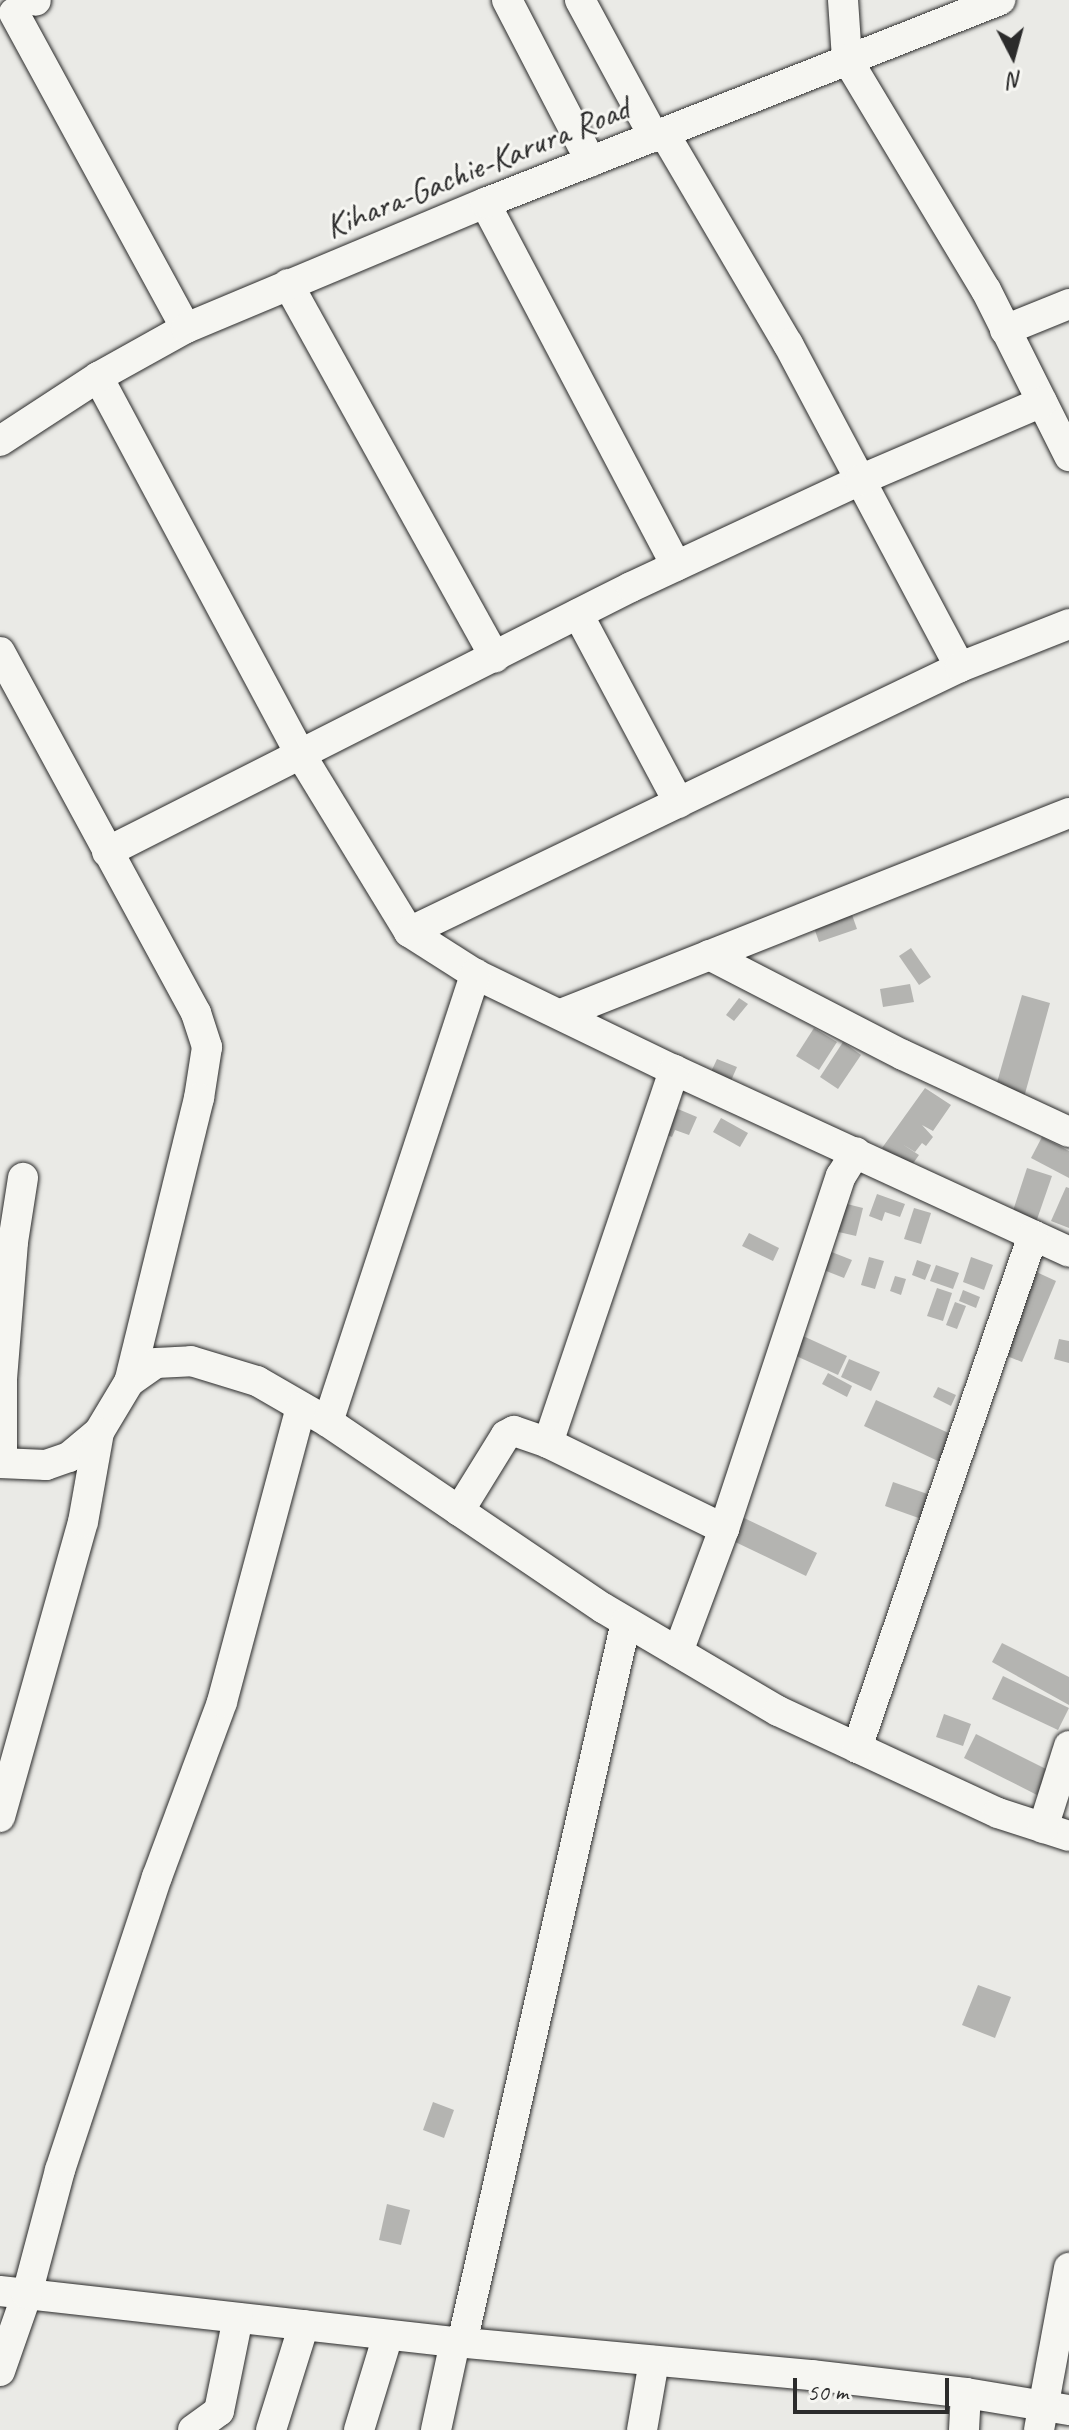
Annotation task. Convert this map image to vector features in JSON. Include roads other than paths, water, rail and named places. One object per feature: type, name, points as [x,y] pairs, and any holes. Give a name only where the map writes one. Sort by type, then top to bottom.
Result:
[{"type":"street","points":[[507,0],[591,162]]},
{"type":"street","points":[[580,0],[788,344],[960,667]]},
{"type":"street","points":[[843,0],[847,59],[986,290],[1069,456]]},
{"type":"street","name":"Kihara-Gachie-Karura Road","points":[[0,441],[98,377],[186,328],[485,203],[847,59],[946,10],[1000,0]]},
{"type":"street","points":[[25,7],[186,328]]},
{"type":"street","points":[[485,203],[676,566]]},
{"type":"street","points":[[288,284],[495,657]]},
{"type":"street","points":[[1005,330],[1069,304]]},
{"type":"street","points":[[98,377],[301,755],[409,932],[475,974],[674,1070],[1069,1252]]},
{"type":"street","points":[[107,852],[676,566],[860,480],[1042,402]]},
{"type":"street","points":[[578,614],[679,803]]},
{"type":"street","points":[[409,932],[960,667],[1069,624]]},
{"type":"street","points":[[0,652],[196,1013],[207,1047],[199,1098],[129,1382],[99,1432],[69,1457],[46,1465],[1,1463],[2,1379],[13,1242],[23,1178]]},
{"type":"street","points":[[561,1014],[1069,813]]},
{"type":"street","points":[[709,955],[903,1055],[1069,1132]]},
{"type":"street","points":[[328,1422],[475,974]]},
{"type":"street","points":[[548,1443],[674,1070]]},
{"type":"street","points":[[678,1652],[724,1529],[841,1176],[856,1152]]},
{"type":"street","points":[[857,1748],[1033,1235]]},
{"type":"street","points":[[129,1382],[156,1363],[191,1361],[257,1381],[328,1422],[626,1622],[778,1711],[998,1813],[1056,1832],[1069,1746]]},
{"type":"street","points":[[0,2371],[13,2292],[64,2156],[157,1877],[222,1702],[301,1407]]},
{"type":"street","points":[[459,1511],[506,1435],[514,1431],[548,1443],[724,1529]]},
{"type":"street","points":[[0,1817],[83,1522],[99,1432]]},
{"type":"street","points":[[436,2430],[626,1622]]},
{"type":"street","points":[[13,2292],[458,2343],[966,2393],[1051,2415],[1069,2268]]},
{"type":"street","points":[[193,2430],[219,2411],[238,2318]]},
{"type":"street","points":[[271,2430],[304,2325]]},
{"type":"street","points":[[359,2430],[388,2335]]},
{"type":"street","points":[[642,2430],[654,2361]]},
{"type":"street","points":[[964,2430],[966,2393]]}]
